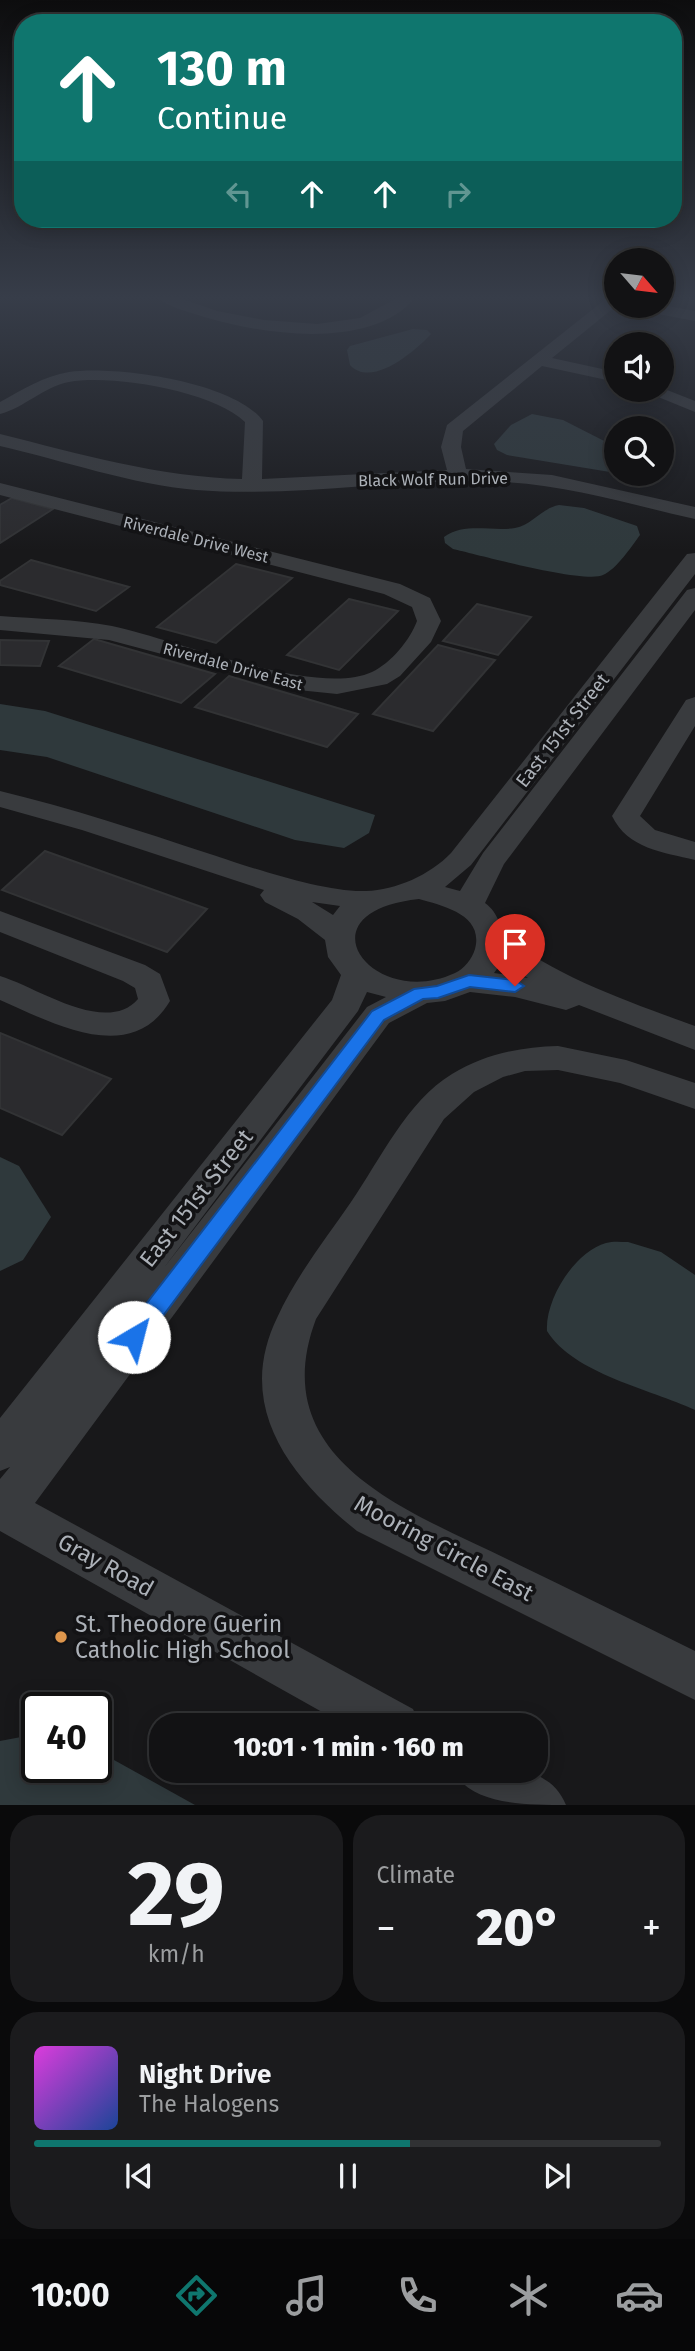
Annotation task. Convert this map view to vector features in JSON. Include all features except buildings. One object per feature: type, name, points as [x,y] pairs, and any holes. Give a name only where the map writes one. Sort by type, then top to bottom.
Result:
[{"type":"street","points":[[0,409],[53,382]]},
{"type":"street","points":[[141,382],[233,402],[254,421],[252,485]]},
{"type":"street","points":[[458,475],[451,447],[454,429],[510,382]]},
{"type":"street","points":[[674,399],[695,407]]},
{"type":"street","name":"Black Wolf Run Drive","points":[[0,440],[154,477],[195,484],[252,485],[458,475],[552,481],[695,513]]},
{"type":"street","name":"Riverdale Drive West","points":[[0,489],[392,589]]},
{"type":"street","name":"East 151st Street","points":[[418,890],[450,871],[461,859],[695,559]]},
{"type":"street","name":"Riverdale Drive East","points":[[0,623],[110,634],[298,683],[337,687],[378,678],[391,671],[415,647],[428,629],[429,621],[422,603],[392,589]]},
{"type":"street","name":"East 151st Street","points":[[469,905],[478,880],[493,859],[695,595]]},
{"type":"street","points":[[695,705],[626,816],[628,823],[640,834],[695,851]]},
{"type":"street","points":[[0,799],[69,817],[222,868],[295,888],[367,901]]},
{"type":"street","points":[[222,868],[309,912],[339,936]]},
{"type":"street","points":[[418,890],[454,897],[469,905],[491,928],[495,942],[488,963],[469,981],[438,992],[420,993],[385,988],[357,973],[343,955],[339,936],[348,917],[367,901],[400,891],[418,890]]},
{"type":"street","points":[[0,921],[134,973],[149,982],[154,1001],[148,1011],[137,1020],[111,1027],[93,1024],[0,987]]},
{"type":"street","points":[[495,942],[528,966],[631,1015],[695,1038]]},
{"type":"street","name":"East 151st Street","points":[[0,1451],[347,1003],[357,973]]},
{"type":"street","points":[[469,981],[515,986],[631,1015]]},
{"type":"street","name":"East 151st Street","points":[[2,1508],[378,1015],[420,993]]},
{"type":"street","name":"Mooring Circle East","points":[[695,1096],[615,1067],[583,1060],[537,1057],[477,1073],[450,1091],[432,1110],[303,1304],[288,1340],[284,1360],[285,1396],[301,1443],[325,1478],[373,1516],[695,1676]]},
{"type":"street","name":"Gray Road","points":[[2,1508],[373,1713]]},
{"type":"street","points":[[500,1783],[540,1805]]},
{"type":"shaded area","points":[[532,414],[563,420],[604,441],[604,471],[507,455],[497,450],[494,444],[511,425]]},
{"type":"shaded area","points":[[559,505],[584,508],[637,526],[640,535],[613,568],[603,575],[592,577],[507,562],[453,549],[445,543],[444,537],[452,532],[479,528],[515,528]]},
{"type":"shaded area","points":[[0,704],[45,711],[375,815],[369,833],[344,848],[295,840],[47,757],[0,750]]},
{"type":"shaded area","points":[[0,1157],[19,1166],[51,1217],[23,1260],[0,1271]]},
{"type":"shaded area","points":[[609,1242],[628,1242],[661,1252],[695,1275],[695,1410],[614,1379],[575,1359],[559,1346],[547,1331],[556,1292],[583,1256]]},
{"type":"shaded area","points":[[21,1737],[21,1783],[112,1783],[112,1759],[149,1779],[149,1783],[155,1783],[195,1805],[0,1805],[0,1741]]},
{"type":"place","name":"St. Theodore Guerin Catholic High School","points":[[61,1637]]},
{"type":"route","points":[[134,1337],[378,1015],[420,993],[438,992],[469,981],[515,986]]}]
